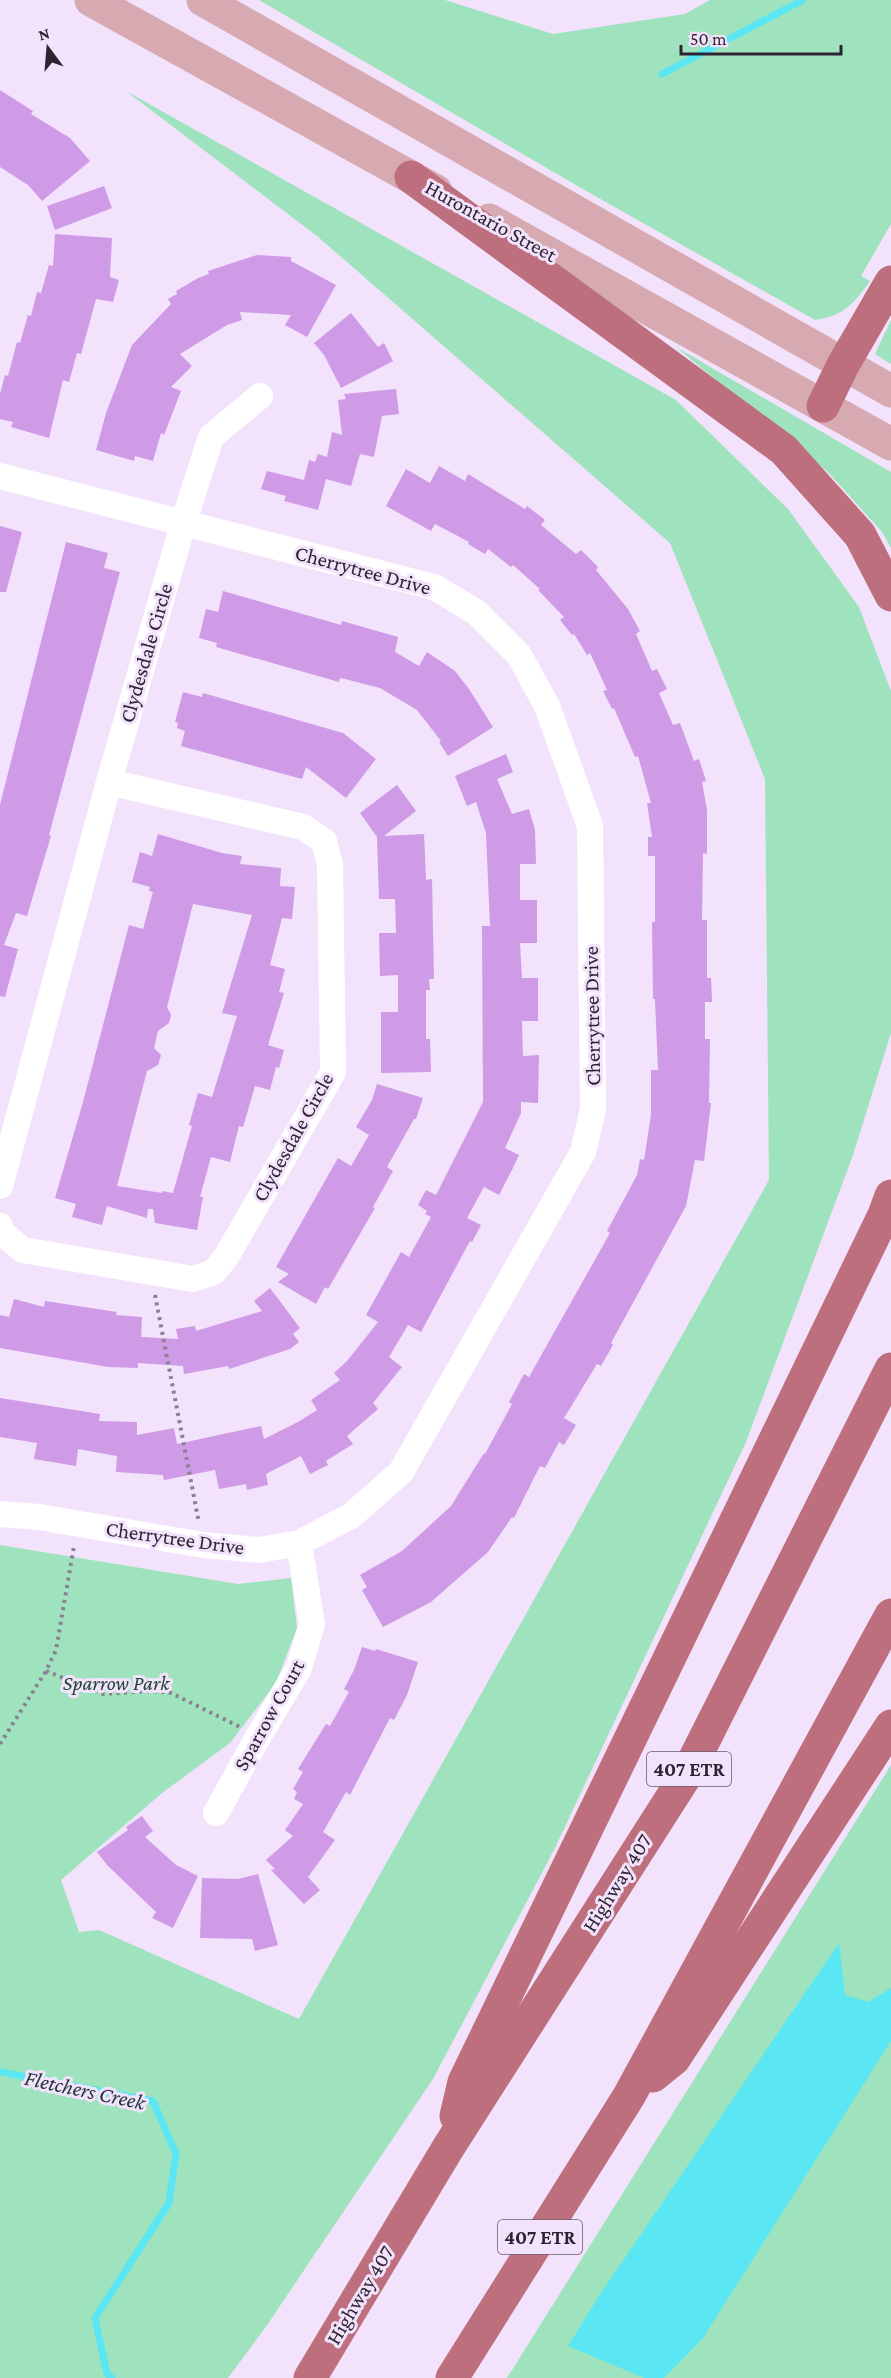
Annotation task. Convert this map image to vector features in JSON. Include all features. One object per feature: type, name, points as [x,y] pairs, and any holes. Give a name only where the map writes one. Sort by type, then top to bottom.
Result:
[{"type":"highway","points":[[411,177],[783,450],[860,535],[891,595]]},
{"type":"highway","points":[[823,406],[843,365],[891,282]]},
{"type":"highway","points":[[448,2148],[464,2082],[884,1215],[891,1196]]},
{"type":"highway","name":"Highway 407","points":[[310,2378],[448,2148],[688,1772],[891,1369]]},
{"type":"highway","name":"407 ETR","points":[[452,2378],[629,2097],[891,1615]]},
{"type":"highway","points":[[629,2097],[674,2059],[891,1726]]},
{"type":"main road","name":"Hurontario Street","points":[[91,0],[891,444]]},
{"type":"main road","points":[[203,0],[891,391]]},
{"type":"street","name":"Clydesdale Circle","points":[[0,1186],[109,782],[183,524],[211,437],[260,396]]},
{"type":"street","name":"Cherrytree Drive","points":[[0,476],[434,587],[476,612],[519,655],[547,706],[590,826],[592,1109],[583,1152],[400,1472],[351,1516],[299,1543],[259,1550],[203,1545],[0,1514]]},
{"type":"street","name":"Clydesdale Circle","points":[[0,1226],[1,1232],[23,1250],[151,1274],[194,1279],[214,1272],[226,1257],[333,1072],[330,865],[324,841],[303,827],[109,782]]},
{"type":"street","name":"Sparrow Court","points":[[216,1813],[299,1668],[312,1624],[299,1543]]},
{"type":"path","points":[[151,1274],[203,1545]]},
{"type":"path","points":[[0,1744],[46,1671],[56,1650],[77,1524]]},
{"type":"path","points":[[46,1671],[103,1694],[150,1691],[171,1693],[258,1737]]},
{"type":"green space","points":[[259,0],[445,0],[553,34],[685,14],[710,0],[891,0],[891,224],[861,276],[870,281],[847,308],[815,320],[581,188]]},
{"type":"green space","name":"Sparrow Park","points":[[126,91],[676,400],[788,509],[859,607],[891,691],[891,1033],[853,1155],[746,1442],[555,1848],[433,2079],[265,2328],[228,2378],[0,2378],[0,1545],[238,1584],[291,1578],[297,1628],[276,1683],[230,1743],[162,1793],[61,1880],[79,1932],[99,1930],[299,2019],[769,1180],[765,779],[670,543],[317,236]]},
{"type":"green space","points":[[891,320],[891,364],[875,354]]},
{"type":"green space","points":[[676,347],[891,472],[891,548],[882,532],[829,473]]},
{"type":"green space","points":[[891,1765],[891,2378],[507,2378]]},
{"type":"water","points":[[839,1943],[845,1995],[868,2002],[891,1988],[891,2041],[703,2338],[664,2378],[644,2378],[568,2346],[601,2293]]},
{"type":"building","points":[[0,90],[33,111],[31,114],[70,138],[90,161],[42,201],[28,185],[0,167]]},
{"type":"building","points":[[104,186],[112,208],[55,230],[47,206]]},
{"type":"building","points":[[55,234],[112,238],[110,277],[119,280],[113,302],[96,299],[81,354],[77,353],[69,382],[63,380],[49,438],[11,427],[13,422],[0,419],[0,394],[5,375],[8,376],[17,342],[20,343],[28,315],[31,316],[37,292],[41,293],[49,265],[53,266]]},
{"type":"building","points":[[257,255],[291,257],[291,261],[336,285],[307,337],[285,325],[291,315],[240,312],[242,320],[227,325],[180,354],[192,366],[171,387],[181,391],[164,435],[161,433],[153,461],[135,456],[134,461],[96,450],[106,413],[132,345],[171,304],[168,299],[177,294],[176,291],[209,274],[208,271]]},
{"type":"building","points":[[351,313],[378,347],[384,343],[393,361],[341,388],[324,355],[314,343]]},
{"type":"building","points":[[396,389],[399,414],[382,416],[374,457],[360,454],[351,486],[326,479],[318,510],[284,501],[286,496],[261,489],[267,471],[304,480],[309,460],[315,462],[318,454],[327,457],[332,432],[342,435],[338,400],[346,399],[344,394]]},
{"type":"building","points":[[439,466],[465,481],[468,474],[525,509],[527,506],[545,520],[541,525],[576,554],[581,550],[598,567],[596,570],[628,609],[640,631],[636,634],[652,671],[657,669],[667,689],[659,693],[673,725],[680,723],[694,761],[699,759],[706,781],[702,782],[707,810],[707,854],[703,853],[702,920],[707,920],[707,978],[711,978],[712,1002],[705,1002],[705,1039],[710,1039],[709,1103],[711,1103],[704,1161],[695,1160],[686,1206],[611,1343],[613,1345],[601,1366],[597,1364],[564,1418],[576,1425],[564,1445],[559,1442],[545,1468],[540,1466],[514,1518],[512,1517],[488,1552],[431,1602],[383,1627],[362,1590],[367,1587],[360,1575],[402,1551],[451,1506],[485,1454],[512,1404],[509,1402],[524,1374],[529,1377],[610,1233],[607,1231],[637,1175],[640,1159],[644,1160],[651,1115],[651,1070],[658,1070],[655,999],[653,999],[652,922],[655,922],[655,856],[648,856],[648,837],[652,837],[647,803],[651,803],[638,756],[635,757],[614,708],[612,709],[603,691],[607,690],[590,653],[587,655],[574,634],[572,635],[560,620],[564,617],[538,590],[540,589],[513,565],[511,567],[488,549],[485,554],[468,544],[469,542],[435,524],[431,531],[386,506],[406,469],[430,483]]},
{"type":"building","points":[[0,526],[22,532],[6,592],[0,592]]},
{"type":"building","points":[[66,542],[108,553],[104,568],[120,572],[49,835],[51,836],[27,916],[16,913],[4,945],[18,949],[5,997],[0,996],[0,805]]},
{"type":"building","points":[[223,591],[341,625],[342,621],[398,637],[395,652],[419,666],[427,652],[455,671],[493,727],[448,756],[439,742],[441,741],[417,710],[380,688],[340,678],[339,682],[216,647],[217,643],[199,638],[206,609],[218,612]]},
{"type":"building","points":[[183,692],[202,697],[203,693],[343,733],[376,759],[346,798],[306,767],[302,779],[181,746],[185,731],[177,728],[178,723],[175,722]]},
{"type":"building","points":[[506,754],[513,772],[497,779],[512,814],[529,809],[535,830],[536,864],[520,864],[520,900],[537,900],[537,943],[520,943],[522,978],[538,978],[538,1021],[522,1021],[523,1056],[539,1055],[538,1103],[521,1102],[521,1113],[505,1148],[519,1155],[512,1170],[499,1195],[484,1187],[467,1218],[481,1225],[421,1332],[408,1325],[389,1357],[402,1367],[373,1403],[378,1409],[347,1436],[353,1444],[326,1461],[328,1465],[310,1474],[301,1456],[266,1474],[268,1485],[247,1490],[246,1484],[219,1489],[215,1470],[164,1480],[163,1475],[116,1472],[117,1456],[78,1449],[76,1466],[34,1459],[37,1443],[0,1437],[0,1398],[100,1414],[99,1421],[137,1422],[137,1435],[174,1428],[177,1444],[261,1426],[264,1439],[317,1410],[311,1400],[340,1380],[334,1373],[347,1361],[378,1322],[366,1315],[401,1252],[409,1257],[431,1217],[425,1214],[427,1211],[418,1205],[426,1190],[436,1195],[483,1102],[482,926],[490,926],[486,833],[476,802],[467,806],[455,776]]},
{"type":"building","points":[[397,785],[416,811],[384,836],[424,834],[426,880],[432,879],[434,979],[429,979],[430,990],[426,990],[426,1039],[430,1039],[431,1072],[381,1073],[381,1012],[398,1012],[398,975],[380,976],[379,933],[396,933],[395,899],[379,899],[377,837],[360,813]]},
{"type":"building","points":[[158,834],[222,853],[242,856],[240,864],[281,868],[280,886],[295,887],[292,919],[282,918],[270,965],[285,969],[279,992],[284,993],[268,1045],[284,1050],[279,1068],[276,1067],[270,1090],[255,1086],[243,1127],[239,1126],[230,1162],[211,1157],[200,1197],[203,1197],[197,1230],[155,1223],[153,1209],[148,1209],[147,1218],[107,1206],[102,1225],[72,1217],[76,1204],[55,1198],[83,1102],[129,925],[143,929],[153,892],[149,891],[150,887],[132,882],[140,852],[152,856]],"holes":[[[193,904],[252,915],[222,1013],[237,1016],[212,1097],[198,1093],[189,1125],[192,1126],[173,1193],[117,1186],[147,1071],[158,1065],[161,1055],[154,1048],[158,1031],[169,1023],[171,1015],[167,1007]]]},
{"type":"building","points":[[377,1084],[423,1098],[416,1119],[387,1167],[393,1171],[373,1207],[375,1208],[328,1289],[325,1287],[316,1304],[278,1282],[289,1274],[276,1267],[338,1158],[351,1166],[369,1135],[356,1127],[372,1100]]},
{"type":"building","points":[[270,1288],[300,1328],[293,1334],[299,1342],[290,1349],[229,1369],[228,1366],[184,1374],[183,1366],[138,1363],[138,1368],[108,1367],[0,1348],[0,1315],[9,1317],[14,1299],[44,1307],[45,1301],[117,1312],[116,1315],[142,1317],[141,1337],[178,1339],[176,1329],[195,1326],[196,1331],[262,1311],[254,1301]]},
{"type":"building","points":[[362,1647],[418,1662],[407,1695],[394,1720],[390,1718],[350,1795],[346,1792],[323,1832],[335,1840],[308,1877],[320,1890],[304,1904],[271,1870],[275,1869],[266,1860],[293,1836],[285,1830],[303,1804],[294,1799],[297,1792],[293,1789],[303,1772],[298,1769],[326,1724],[330,1726],[349,1692],[344,1689]]},
{"type":"building","points":[[142,1816],[153,1831],[145,1837],[176,1865],[198,1876],[173,1928],[152,1918],[156,1912],[107,1865],[97,1852],[128,1830],[126,1827]]},
{"type":"building","points":[[258,1874],[278,1945],[255,1951],[252,1939],[200,1938],[202,1878],[238,1879]]},
{"type":"waterway","points":[[662,74],[803,0]]},
{"type":"waterway","name":"Fletchers Creek","points":[[0,2072],[153,2101],[176,2154],[169,2203],[95,2318],[107,2374],[112,2378]]}]
